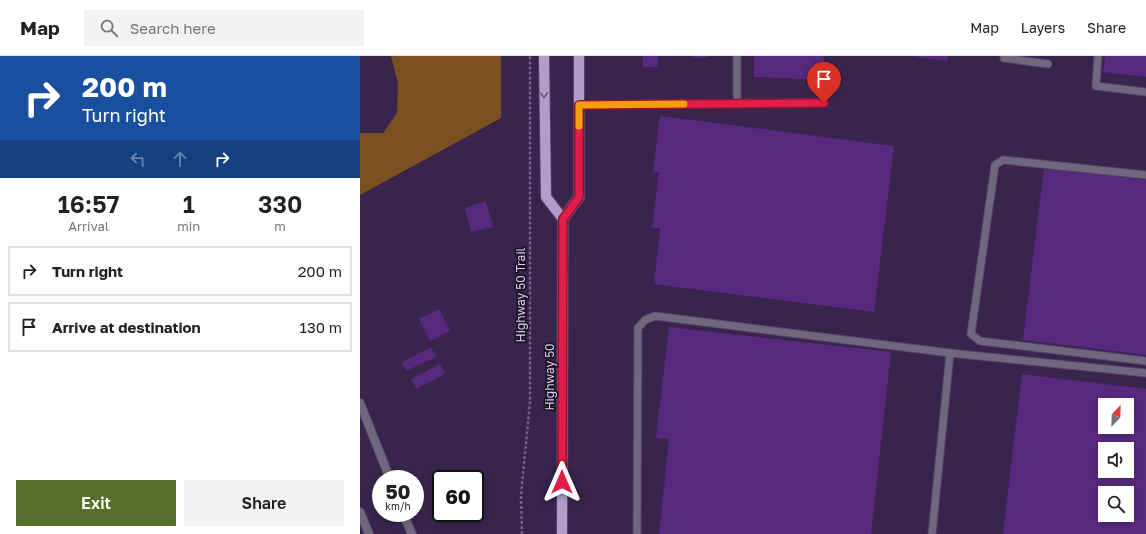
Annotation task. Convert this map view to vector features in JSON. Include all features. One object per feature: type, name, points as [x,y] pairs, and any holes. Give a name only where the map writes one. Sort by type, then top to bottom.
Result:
[{"type":"main road","points":[[544,56],[546,196],[563,219],[579,197],[579,56]]},
{"type":"main road","name":"Highway 50","points":[[562,534],[563,219]]},
{"type":"street","points":[[360,404],[386,470]]},
{"type":"street","points":[[360,512],[369,534]]},
{"type":"street","points":[[407,522],[412,534]]},
{"type":"lane","points":[[737,56],[737,103]]},
{"type":"lane","points":[[1004,56],[1004,58],[1048,64]]},
{"type":"lane","points":[[1098,56],[1096,86],[1146,92]]},
{"type":"lane","points":[[579,105],[824,103]]},
{"type":"lane","points":[[1146,174],[1003,160],[995,165],[971,334],[980,341],[1146,361]]},
{"type":"lane","points":[[637,534],[638,328],[645,320],[655,316],[950,353],[1146,373]]},
{"type":"lane","points":[[932,534],[950,353]]},
{"type":"path","name":"Highway 50 Trail","points":[[522,534],[521,495],[530,402],[530,56]]},
{"type":"shaded area","points":[[391,56],[501,56],[501,118],[360,195],[360,133],[383,133],[397,113],[398,83]]},
{"type":"building","points":[[643,56],[658,56],[658,67],[643,67]]},
{"type":"building","points":[[693,56],[710,56],[710,57],[693,58]]},
{"type":"building","points":[[754,56],[824,56],[824,80],[754,77]]},
{"type":"building","points":[[911,56],[948,56],[947,61]]},
{"type":"building","points":[[1105,56],[1146,56],[1146,77],[1103,72]]},
{"type":"building","points":[[660,116],[894,146],[874,312],[654,284],[660,228],[652,228],[659,172],[653,172]]},
{"type":"building","points":[[1044,168],[1146,180],[1146,355],[1023,340]]},
{"type":"building","points":[[486,201],[493,227],[471,232],[465,208]]},
{"type":"building","points":[[439,309],[450,331],[430,341],[419,319]]},
{"type":"building","points":[[669,327],[891,352],[871,534],[659,534],[669,439],[656,438]]},
{"type":"building","points":[[431,347],[436,357],[406,371],[402,362]]},
{"type":"building","points":[[440,364],[445,374],[416,389],[411,379]]},
{"type":"building","points":[[1022,374],[1146,389],[1146,534],[1003,534]]},
{"type":"slow traffic","points":[[579,126],[579,105],[684,104]]},
{"type":"route","points":[[562,482],[563,219],[579,197],[579,105],[824,103]]}]
